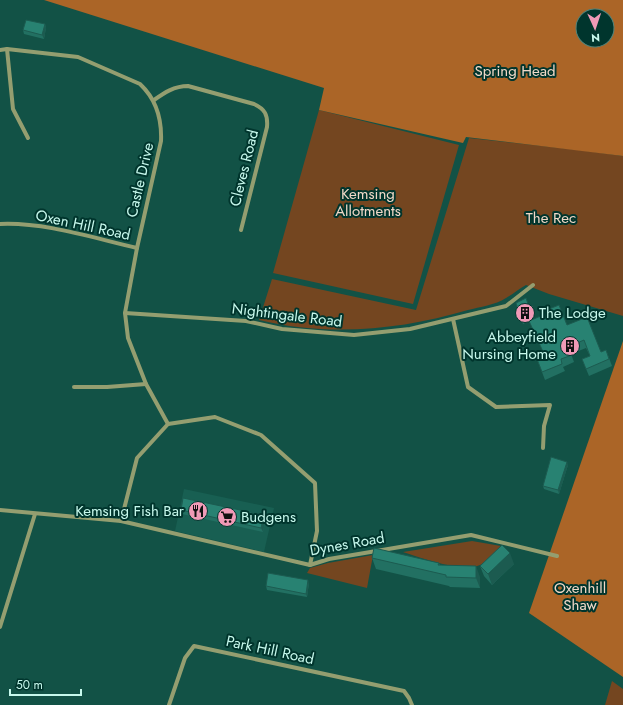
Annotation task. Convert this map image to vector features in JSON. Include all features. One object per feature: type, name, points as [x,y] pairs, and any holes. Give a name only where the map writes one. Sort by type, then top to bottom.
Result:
[{"type":"street","name":"Castle Drive","points":[[0,50],[6,49],[78,57],[140,84],[154,100],[161,124],[161,141],[136,248],[125,313],[128,338],[146,384],[168,424]]},
{"type":"street","points":[[6,49],[13,109],[28,138]]},
{"type":"street","name":"Cleves Road","points":[[154,100],[165,92],[179,86],[188,86],[254,104],[263,108],[267,116],[267,127],[241,230]]},
{"type":"street","name":"Oxen Hill Road","points":[[0,224],[28,225],[64,230],[136,248]]},
{"type":"street","name":"Nightingale Road","points":[[125,313],[239,320],[282,329],[354,335],[410,329],[506,306],[533,285]]},
{"type":"street","points":[[453,319],[468,387],[496,407],[550,405],[544,426],[543,448]]},
{"type":"street","points":[[74,387],[107,387],[146,384]]},
{"type":"street","points":[[121,521],[137,458],[168,424],[215,417],[261,435],[315,483],[317,531],[310,565]]},
{"type":"street","name":"Dynes Road","points":[[0,510],[121,521],[310,565],[329,559],[471,535],[557,556]]},
{"type":"street","points":[[0,627],[35,514]]},
{"type":"street","name":"Park Hill Road","points":[[169,705],[185,658],[194,646],[404,691],[412,705]]},
{"type":"shaded area","points":[[184,489],[274,508],[264,552],[175,531]]},
{"type":"green space","name":"Spring Head","points":[[44,0],[623,0],[623,156],[466,137],[463,143],[319,110],[324,88]]},
{"type":"green space","name":"Kemsing Allotments","points":[[319,110],[459,145],[413,304],[273,273]]},
{"type":"green space","name":"The Rec","points":[[469,138],[623,156],[623,316],[549,294],[526,285],[506,298],[492,304],[442,317],[390,326],[338,330],[285,325],[259,320],[272,279],[416,310]]},
{"type":"green space","name":"Oxenhill Shaw","points":[[623,341],[623,677],[529,613]]},
{"type":"green space","points":[[472,541],[501,546],[486,562],[472,567],[442,564],[403,552]]},
{"type":"green space","points":[[373,555],[367,588],[307,573],[310,568],[328,563]]},
{"type":"green space","points":[[612,681],[623,689],[623,705],[605,705]]},
{"type":"building","points":[[26,20],[45,24],[42,35],[23,30]]},
{"type":"building","name":"The Lodge","points":[[526,298],[532,316],[522,320],[516,303]]},
{"type":"building","name":"Abbeyfield Nursing Home","points":[[559,305],[567,325],[587,317],[601,352],[606,350],[609,359],[586,369],[582,359],[590,356],[584,340],[568,347],[572,355],[561,359],[562,364],[542,372],[537,359],[545,356],[529,321],[550,312],[549,309]]},
{"type":"building","points":[[551,457],[567,462],[558,490],[543,486]]},
{"type":"building","points":[[183,498],[264,515],[261,528],[181,510]]},
{"type":"building","points":[[502,545],[510,553],[488,574],[480,566]]},
{"type":"building","points":[[374,548],[439,563],[438,565],[476,566],[476,578],[446,577],[446,575],[372,558]]},
{"type":"building","points":[[268,573],[308,580],[306,594],[266,586]]},
{"type":"place","name":"The Lodge","points":[[525,313]]},
{"type":"place","name":"Abbeyfield Nursing Home","points":[[570,346]]},
{"type":"place","name":"Kemsing Fish Bar","points":[[198,511]]},
{"type":"place","name":"Budgens","points":[[227,517]]}]
